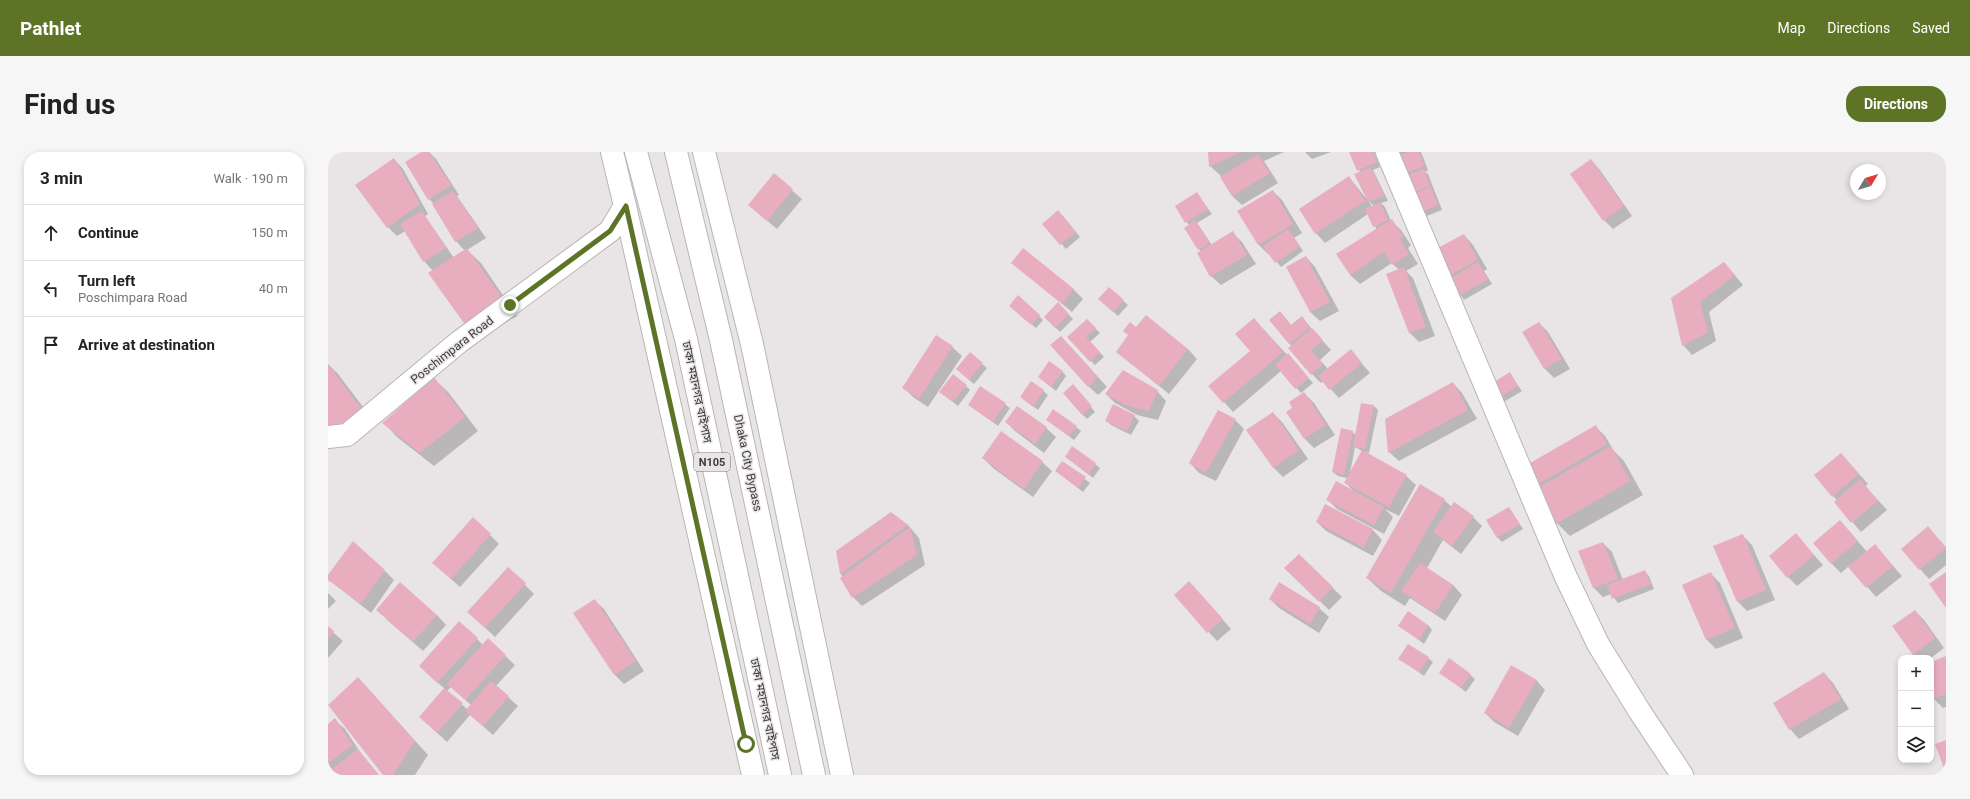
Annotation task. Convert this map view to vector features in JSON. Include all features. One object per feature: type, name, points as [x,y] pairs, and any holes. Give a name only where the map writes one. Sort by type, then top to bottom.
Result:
[{"type":"main road","points":[[612,152],[626,206],[753,775]]},
{"type":"main road","name":"ঢাকা মহানগর বাইপাস","points":[[636,152],[686,339],[780,775]]},
{"type":"main road","name":"Dhaka City Bypass","points":[[676,152],[722,340],[814,775]]},
{"type":"main road","points":[[704,152],[752,344],[842,775]]},
{"type":"main road","points":[[1387,152],[1568,582],[1598,644],[1640,712],[1682,775]]},
{"type":"main road","name":"Poschimpara Road","points":[[328,437],[347,435],[459,342],[610,231],[626,206]]},
{"type":"building","points":[[421,152],[429,152],[451,185],[428,200],[405,162]]},
{"type":"building","points":[[1208,152],[1241,152],[1209,167]]},
{"type":"building","points":[[1349,152],[1372,152],[1377,162],[1357,171]]},
{"type":"building","points":[[1408,152],[1419,152],[1424,166],[1404,174],[1397,156]]},
{"type":"building","points":[[1258,154],[1270,173],[1232,196],[1220,177]]},
{"type":"building","points":[[394,158],[420,204],[387,228],[355,185]]},
{"type":"building","points":[[1591,159],[1624,206],[1603,221],[1570,174]]},
{"type":"building","points":[[1371,167],[1384,196],[1368,202],[1354,174]]},
{"type":"building","points":[[1424,169],[1430,186],[1410,194],[1404,176]]},
{"type":"building","points":[[774,173],[793,189],[767,221],[748,205]]},
{"type":"building","points":[[1349,176],[1365,201],[1315,234],[1299,209]]},
{"type":"building","points":[[1431,187],[1438,205],[1419,213],[1411,195]]},
{"type":"building","points":[[1273,190],[1293,224],[1258,245],[1237,211]]},
{"type":"building","points":[[453,191],[478,228],[455,242],[432,204]]},
{"type":"building","points":[[1197,192],[1208,209],[1185,223],[1175,206]]},
{"type":"building","points":[[1380,202],[1388,220],[1373,227],[1365,209]]},
{"type":"building","points":[[1058,210],[1076,232],[1060,245],[1042,224]]},
{"type":"building","points":[[422,211],[446,248],[423,262],[400,224]]},
{"type":"building","points":[[1392,219],[1403,236],[1399,238],[1409,254],[1392,265],[1384,252],[1350,275],[1336,254]]},
{"type":"building","points":[[1195,220],[1210,243],[1198,250],[1184,228]]},
{"type":"building","points":[[1288,229],[1300,246],[1275,263],[1263,246]]},
{"type":"building","points":[[1233,231],[1247,255],[1210,277],[1197,253]]},
{"type":"building","points":[[1464,234],[1478,260],[1447,277],[1432,251]]},
{"type":"building","points":[[467,248],[505,302],[466,326],[428,273]]},
{"type":"building","points":[[1023,248],[1074,289],[1062,304],[1011,263]]},
{"type":"building","points":[[1306,256],[1330,302],[1310,312],[1286,267]]},
{"type":"building","points":[[1478,262],[1488,279],[1459,296],[1449,279]]},
{"type":"building","points":[[1724,262],[1735,275],[1700,302],[1708,332],[1682,346],[1671,298]]},
{"type":"building","points":[[1404,267],[1426,327],[1409,333],[1386,274]]},
{"type":"building","points":[[1109,287],[1124,300],[1113,312],[1098,299]]},
{"type":"building","points":[[1018,295],[1040,315],[1031,325],[1009,306]]},
{"type":"building","points":[[1058,302],[1069,314],[1055,328],[1044,317]]},
{"type":"building","points":[[1280,311],[1291,325],[1302,316],[1310,327],[1289,344],[1269,320]]},
{"type":"building","points":[[1146,315],[1188,349],[1159,386],[1116,352],[1128,335],[1123,331],[1130,322],[1136,327]]},
{"type":"building","points":[[1254,318],[1283,352],[1223,403],[1208,386],[1250,351],[1235,334]]},
{"type":"building","points":[[1087,319],[1096,328],[1086,337],[1100,352],[1090,362],[1067,337]]},
{"type":"building","points":[[1539,322],[1562,359],[1544,369],[1522,332]]},
{"type":"building","points":[[1312,328],[1323,340],[1311,350],[1323,364],[1311,375],[1288,348]]},
{"type":"building","points":[[936,335],[953,346],[919,399],[902,388]]},
{"type":"building","points":[[1061,336],[1098,377],[1088,387],[1050,345]]},
{"type":"building","points":[[1351,349],[1362,363],[1329,390],[1318,376]]},
{"type":"building","points":[[970,352],[983,363],[969,380],[956,369]]},
{"type":"building","points":[[1288,353],[1309,378],[1295,389],[1275,365]]},
{"type":"building","points":[[1049,361],[1063,371],[1051,387],[1038,377]]},
{"type":"building","points":[[328,364],[363,411],[335,430],[328,430]]},
{"type":"building","points":[[1123,370],[1158,390],[1149,411],[1127,406],[1105,394]]},
{"type":"building","points":[[1510,372],[1518,386],[1497,399],[1489,385]]},
{"type":"building","points":[[953,374],[967,385],[953,402],[939,392]]},
{"type":"building","points":[[434,377],[465,417],[420,453],[382,423]]},
{"type":"building","points":[[1031,381],[1044,390],[1033,407],[1020,397]]},
{"type":"building","points":[[1453,382],[1468,410],[1388,453],[1385,419]]},
{"type":"building","points":[[1073,384],[1092,406],[1082,415],[1063,393]]},
{"type":"building","points":[[980,386],[1006,403],[993,422],[968,405]]},
{"type":"building","points":[[1304,392],[1326,425],[1304,439],[1286,412],[1292,408],[1289,402]]},
{"type":"building","points":[[1361,403],[1374,405],[1365,449],[1353,446]]},
{"type":"building","points":[[1113,404],[1135,415],[1127,431],[1105,421]]},
{"type":"building","points":[[1017,406],[1047,427],[1035,444],[1005,422]]},
{"type":"building","points":[[1053,409],[1077,426],[1069,436],[1046,420]]},
{"type":"building","points":[[1218,410],[1236,419],[1206,473],[1189,463]]},
{"type":"building","points":[[1273,412],[1299,450],[1273,468],[1246,430]]},
{"type":"building","points":[[1596,425],[1607,444],[1537,485],[1525,466]]},
{"type":"building","points":[[1341,428],[1353,431],[1344,475],[1332,472]]},
{"type":"building","points":[[1001,431],[1043,461],[1024,489],[982,458]]},
{"type":"building","points":[[1072,446],[1096,463],[1089,474],[1065,457]]},
{"type":"building","points":[[1611,446],[1630,481],[1556,524],[1536,489]]},
{"type":"building","points":[[1362,450],[1407,475],[1389,507],[1344,483]]},
{"type":"building","points":[[1841,453],[1859,474],[1832,497],[1814,475]]},
{"type":"building","points":[[1062,461],[1086,477],[1078,488],[1055,471]]},
{"type":"building","points":[[1860,479],[1878,501],[1851,523],[1834,502]]},
{"type":"building","points":[[1336,481],[1384,507],[1374,525],[1326,500]]},
{"type":"building","points":[[1420,484],[1445,499],[1391,593],[1366,578]]},
{"type":"building","points":[[1454,502],[1474,516],[1452,546],[1433,532]]},
{"type":"building","points":[[1325,504],[1373,529],[1364,548],[1316,522]]},
{"type":"building","points":[[1509,507],[1520,524],[1497,538],[1486,520]]},
{"type":"building","points":[[891,512],[908,525],[840,574],[836,551]]},
{"type":"building","points":[[473,517],[491,534],[451,579],[432,563]]},
{"type":"building","points":[[1840,520],[1858,541],[1831,564],[1813,543]]},
{"type":"building","points":[[1928,526],[1946,548],[1919,570],[1901,549]]},
{"type":"building","points":[[910,527],[917,555],[852,598],[840,578]]},
{"type":"building","points":[[1796,533],[1814,555],[1787,578],[1769,556]]},
{"type":"building","points":[[1743,534],[1766,590],[1737,602],[1713,546]]},
{"type":"building","points":[[353,541],[385,570],[361,604],[328,580],[328,575]]},
{"type":"building","points":[[1603,542],[1618,579],[1593,588],[1578,551]]},
{"type":"building","points":[[1875,544],[1893,566],[1866,588],[1848,567]]},
{"type":"building","points":[[1299,554],[1333,587],[1319,602],[1284,568]]},
{"type":"building","points":[[1420,563],[1453,585],[1435,613],[1401,591]]},
{"type":"building","points":[[508,567],[526,583],[485,628],[467,612]]},
{"type":"building","points":[[1645,570],[1651,584],[1612,599],[1607,585]]},
{"type":"building","points":[[1711,572],[1735,628],[1706,640],[1682,585]]},
{"type":"building","points":[[1946,572],[1946,608],[1929,584]]},
{"type":"building","points":[[1189,581],[1223,619],[1207,633],[1174,595]]},
{"type":"building","points":[[400,582],[437,615],[413,642],[376,610]]},
{"type":"building","points":[[1279,582],[1320,607],[1310,624],[1269,599]]},
{"type":"building","points":[[595,599],[636,661],[614,675],[573,613]]},
{"type":"building","points":[[1915,610],[1935,638],[1913,655],[1892,626]]},
{"type":"building","points":[[1408,611],[1428,625],[1419,640],[1398,626]]},
{"type":"building","points":[[459,621],[478,638],[437,683],[419,666]]},
{"type":"building","points":[[328,626],[334,631],[328,638]]},
{"type":"building","points":[[488,638],[506,655],[465,700],[447,684]]},
{"type":"building","points":[[1408,644],[1429,657],[1419,672],[1398,659]]},
{"type":"building","points":[[1946,656],[1946,694],[1934,699],[1934,691],[1934,661]]},
{"type":"building","points":[[1449,658],[1471,674],[1461,688],[1439,673]]},
{"type":"building","points":[[1511,665],[1537,680],[1509,728],[1484,713]]},
{"type":"building","points":[[1824,672],[1841,699],[1789,730],[1773,703]]},
{"type":"building","points":[[358,677],[415,741],[393,775],[383,775],[328,705]]},
{"type":"building","points":[[491,681],[509,696],[483,726],[465,711]]},
{"type":"building","points":[[444,688],[463,703],[437,733],[419,717]]},
{"type":"building","points":[[335,718],[353,745],[328,763],[328,724]]},
{"type":"building","points":[[1946,740],[1946,774],[1935,744]]},
{"type":"building","points":[[358,749],[378,775],[328,775],[328,772]]},
{"type":"route","points":[[510,305],[610,231],[626,206],[746,744]]}]
